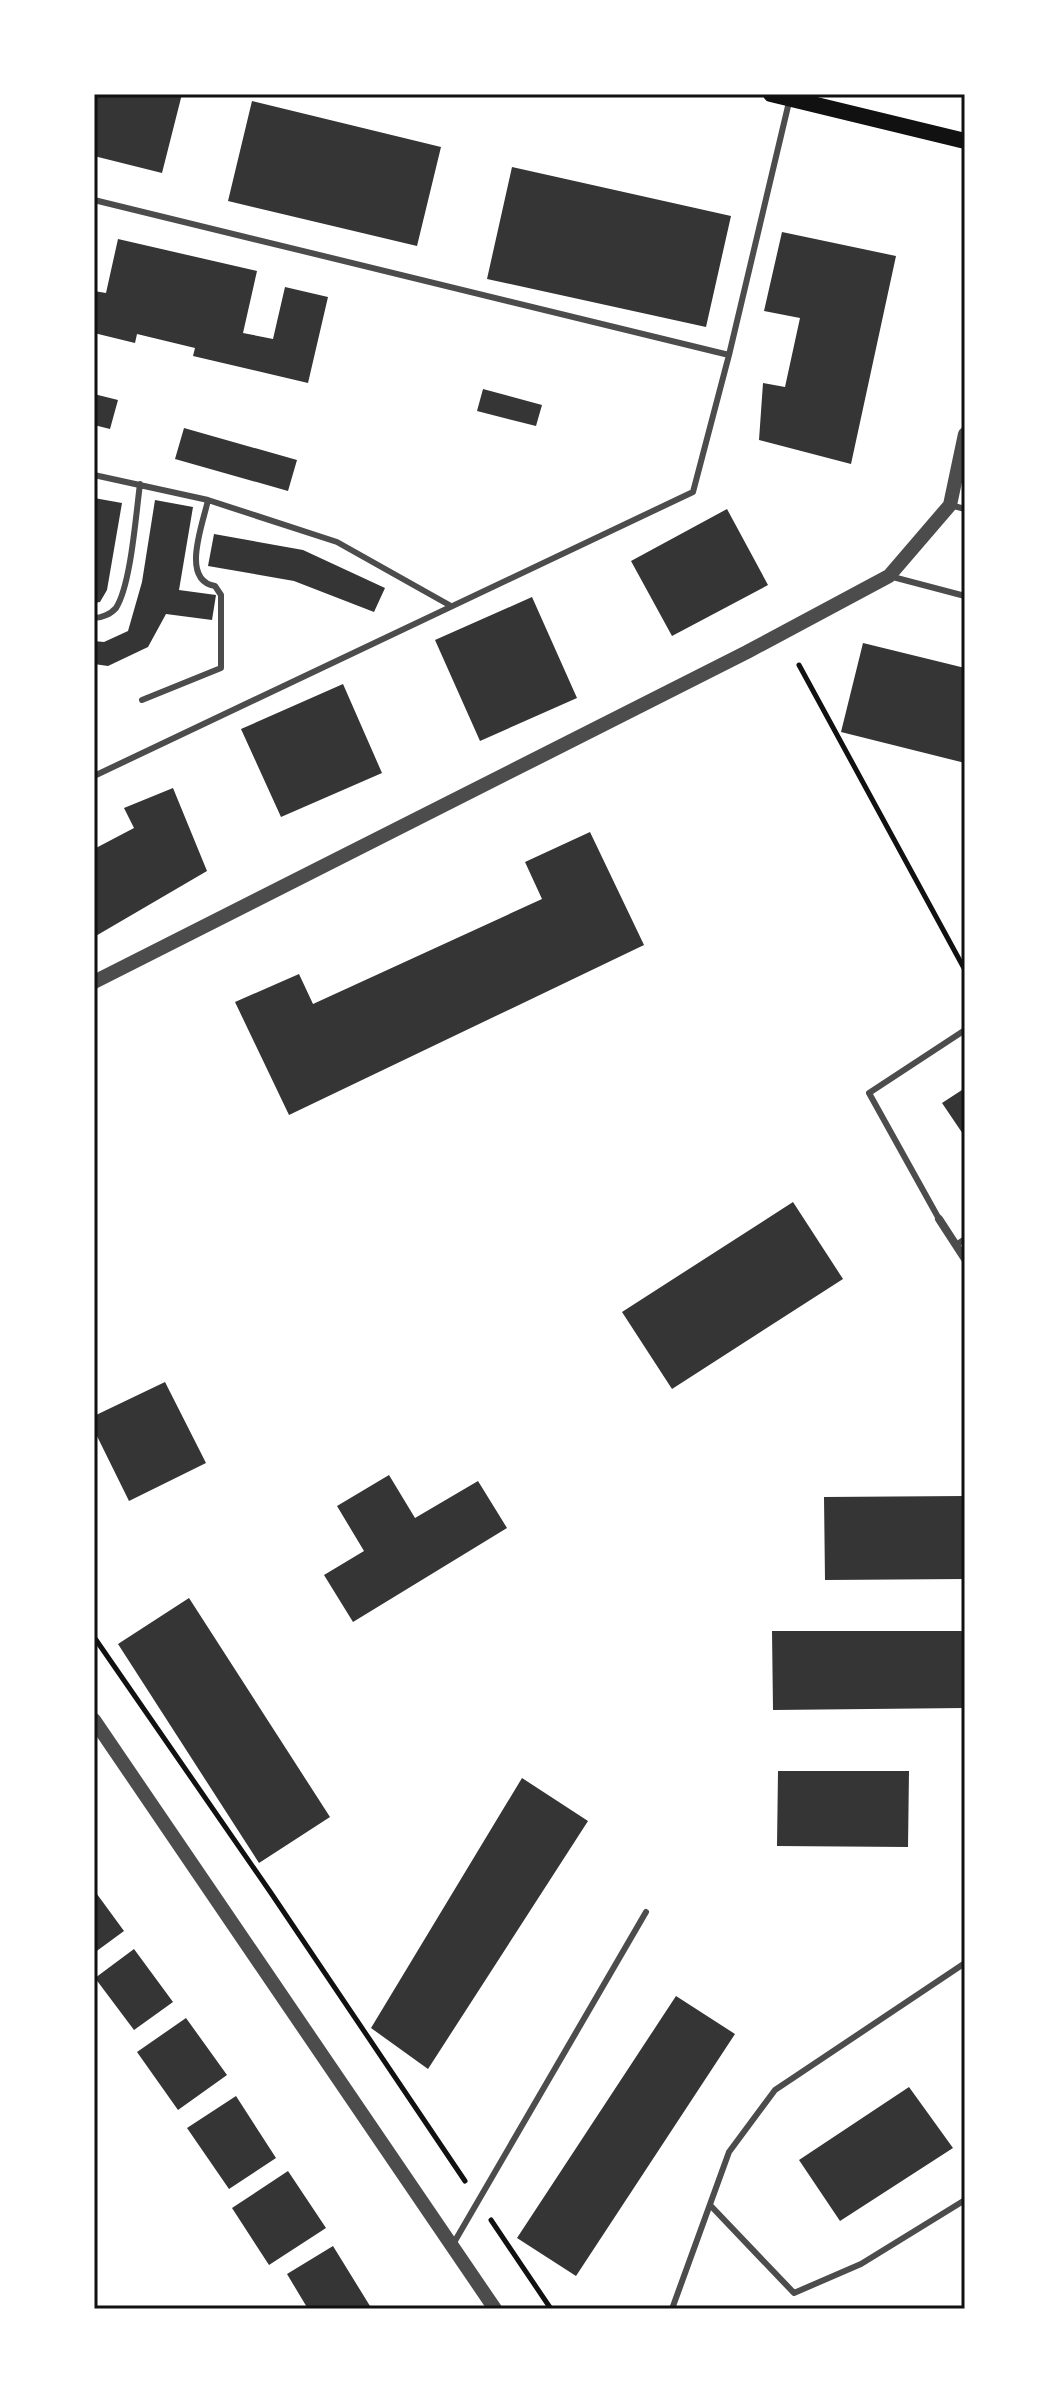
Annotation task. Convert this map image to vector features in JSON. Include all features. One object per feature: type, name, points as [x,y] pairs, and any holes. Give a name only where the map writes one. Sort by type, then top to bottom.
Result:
[{"type":"main road","points":[[771,94],[965,141]]},
{"type":"street","points":[[94,982],[747,652],[889,576],[958,507],[965,434]]},
{"type":"street","points":[[939,1219],[965,1259]]},
{"type":"street","points":[[94,1720],[495,2309]]},
{"type":"lane","points":[[94,776],[693,492],[790,99]]},
{"type":"lane","points":[[94,200],[729,355]]},
{"type":"lane","points":[[94,475],[208,500],[337,542],[451,606]]},
{"type":"lane","points":[[94,618],[99,619],[115,610],[124,587],[140,484]]},
{"type":"lane","points":[[142,700],[221,668],[221,595],[215,586],[208,585],[198,576],[194,563],[208,500]]},
{"type":"lane","points":[[889,576],[965,596]]},
{"type":"lane","points":[[939,1219],[869,1093],[965,1030]]},
{"type":"lane","points":[[956,1245],[965,1239]]},
{"type":"lane","points":[[452,2246],[646,1912]]},
{"type":"lane","points":[[672,2309],[729,2152],[775,2090],[965,1963]]},
{"type":"lane","points":[[710,2205],[794,2293],[861,2264],[965,2200]]},
{"type":"path","points":[[799,665],[965,970]]},
{"type":"path","points":[[94,1637],[271,1893],[551,2309]]},
{"type":"building","points":[[94,94],[182,94],[162,173],[94,156]]},
{"type":"building","points":[[252,101],[441,147],[417,246],[228,201]]},
{"type":"building","points":[[512,167],[731,216],[706,327],[487,279]]},
{"type":"building","points":[[782,232],[896,256],[851,464],[759,440],[763,383],[785,387],[800,318],[764,311]]},
{"type":"building","points":[[118,239],[257,271],[243,333],[273,339],[285,287],[328,297],[308,383],[193,356],[195,348],[137,334],[135,343],[94,333],[94,291],[106,293]]},
{"type":"building","points":[[483,389],[542,405],[536,426],[477,411]]},
{"type":"building","points":[[94,394],[118,400],[110,429],[94,425]]},
{"type":"building","points":[[184,428],[297,460],[288,491],[175,459]]},
{"type":"building","points":[[94,498],[122,503],[107,590],[100,602],[94,603]]},
{"type":"building","points":[[155,500],[193,507],[179,590],[216,595],[212,620],[166,614],[148,647],[108,666],[94,664],[94,641],[104,642],[128,631],[142,582]]},
{"type":"building","points":[[727,509],[768,585],[672,636],[631,561]]},
{"type":"building","points":[[214,534],[303,550],[385,588],[374,612],[294,581],[208,566]]},
{"type":"building","points":[[532,597],[577,698],[480,741],[435,640]]},
{"type":"building","points":[[863,643],[965,668],[965,763],[841,732]]},
{"type":"building","points":[[343,684],[382,773],[281,817],[241,729]]},
{"type":"building","points":[[173,788],[207,871],[94,937],[94,849],[134,828],[124,808]]},
{"type":"building","points":[[590,832],[644,945],[289,1115],[235,1002],[299,974],[313,1004],[542,899],[525,862]]},
{"type":"building","points":[[965,1088],[965,1137],[942,1103]]},
{"type":"building","points":[[793,1202],[843,1279],[672,1389],[622,1312]]},
{"type":"building","points":[[165,1382],[206,1463],[129,1501],[94,1430],[94,1416]]},
{"type":"building","points":[[389,1475],[415,1518],[478,1481],[507,1528],[353,1622],[324,1575],[364,1551],[337,1506]]},
{"type":"building","points":[[965,1496],[965,1579],[825,1580],[824,1497]]},
{"type":"building","points":[[189,1598],[330,1817],[259,1863],[118,1644]]},
{"type":"building","points":[[772,1631],[965,1631],[965,1708],[773,1710]]},
{"type":"building","points":[[778,1771],[909,1771],[908,1847],[777,1846]]},
{"type":"building","points":[[522,1778],[588,1821],[428,2069],[371,2028]]},
{"type":"building","points":[[94,1890],[124,1931],[94,1953]]},
{"type":"building","points":[[134,1949],[173,2002],[134,2030],[95,1978]]},
{"type":"building","points":[[676,1996],[735,2034],[576,2276],[517,2238]]},
{"type":"building","points":[[186,2018],[227,2075],[178,2110],[137,2052]]},
{"type":"building","points":[[909,2087],[953,2148],[840,2221],[799,2160]]},
{"type":"building","points":[[236,2096],[276,2158],[229,2189],[187,2128]]},
{"type":"building","points":[[288,2171],[326,2228],[269,2265],[232,2208]]},
{"type":"building","points":[[333,2246],[370,2306],[366,2309],[308,2309],[287,2274]]}]
